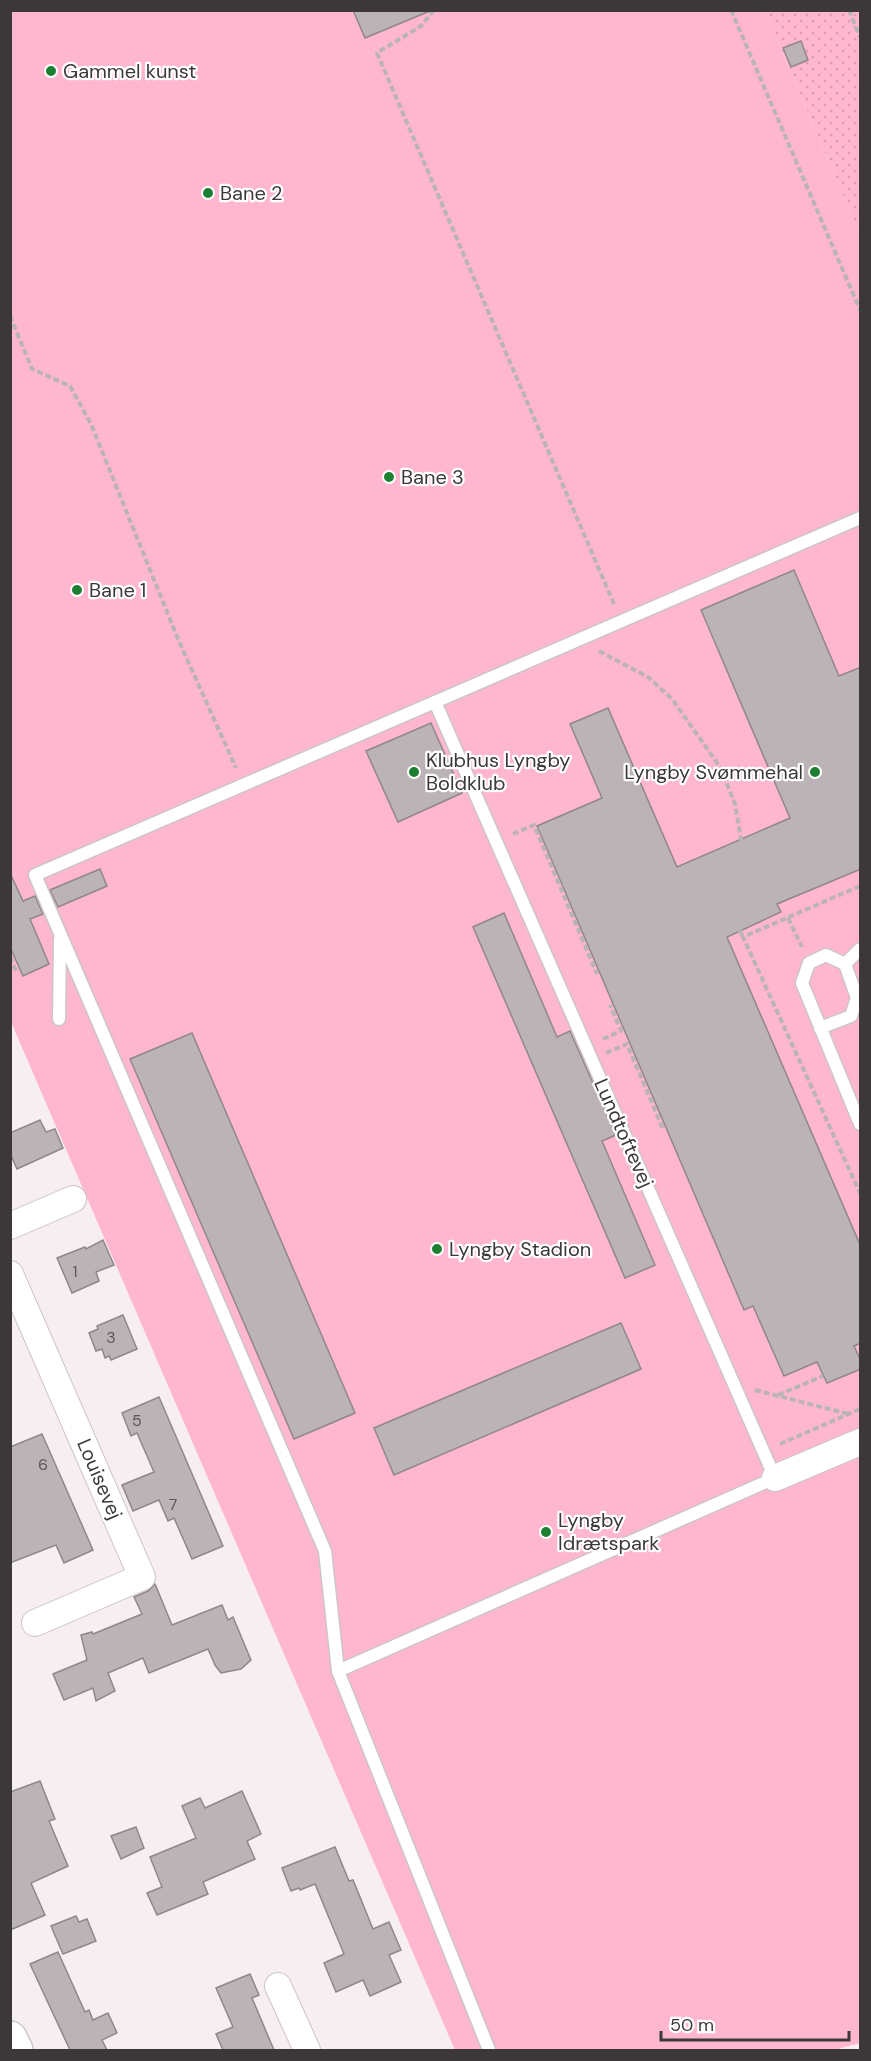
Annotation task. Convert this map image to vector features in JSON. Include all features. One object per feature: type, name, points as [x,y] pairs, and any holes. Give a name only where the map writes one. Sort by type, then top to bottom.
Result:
[{"type":"street","points":[[10,1226],[74,1199]]},
{"type":"street","name":"Louisevej","points":[[10,1274],[142,1577],[35,1623]]},
{"type":"street","points":[[775,1478],[859,1446]]},
{"type":"street","points":[[278,1986],[307,2050]]},
{"type":"street","points":[[10,2038],[16,2050]]},
{"type":"lane","points":[[489,2050],[338,1671],[325,1551],[35,875],[861,518]]},
{"type":"lane","name":"Lundtoftevej","points":[[435,702],[775,1478]]},
{"type":"lane","points":[[59,1019],[60,932]]},
{"type":"lane","points":[[845,964],[861,950]]},
{"type":"lane","points":[[820,1028],[856,1012],[857,998],[845,964],[826,955],[809,963],[802,982],[820,1028],[861,1124]]},
{"type":"lane","points":[[338,1671],[775,1478]]},
{"type":"path","points":[[434,10],[422,26],[377,52],[621,621]]},
{"type":"path","points":[[730,10],[861,310]]},
{"type":"path","points":[[849,10],[861,37]]},
{"type":"path","points":[[10,316],[32,369],[70,386],[91,424],[178,639],[244,785]]},
{"type":"path","points":[[579,640],[648,677],[672,699],[720,767],[735,804],[741,839],[768,898],[732,914],[743,937]]},
{"type":"path","points":[[496,841],[534,825],[597,974]]},
{"type":"path","points":[[788,918],[809,963]]},
{"type":"path","points":[[10,957],[17,973]]},
{"type":"path","points":[[586,1046],[621,1031],[610,1005]]},
{"type":"path","points":[[592,1060],[627,1044],[663,1129]]},
{"type":"path","points":[[778,1396],[823,1376]]},
{"type":"path","points":[[734,1384],[849,1414]]},
{"type":"path","points":[[763,1451],[861,1409]]},
{"type":"shaded area","name":"Lyngby Idrætspark","points":[[10,11],[765,11],[860,236],[860,2043],[834,2050],[455,2050],[11,1022]]},
{"type":"shaded area","points":[[765,11],[860,11],[860,236]]},
{"type":"building","points":[[353,10],[430,11],[365,38]]},
{"type":"building","points":[[801,41],[808,60],[791,67],[783,48]]},
{"type":"building","points":[[794,570],[839,676],[861,667],[861,869],[777,904],[781,912],[727,937],[861,1247],[861,1343],[854,1346],[861,1361],[861,1369],[827,1383],[817,1362],[784,1376],[753,1306],[744,1310],[537,826],[602,798],[570,724],[608,708],[677,867],[790,818],[701,610]]},
{"type":"building","name":"Klubhus Lyngby Boldklub","points":[[431,723],[462,793],[398,822],[366,751]]},
{"type":"building","points":[[100,869],[107,886],[58,907],[50,890]]},
{"type":"building","points":[[10,873],[23,901],[35,896],[43,914],[30,919],[49,964],[23,976],[10,947]]},
{"type":"building","points":[[504,913],[557,1037],[570,1031],[616,1135],[602,1141],[655,1265],[625,1278],[473,927]]},
{"type":"building","points":[[192,1033],[355,1413],[294,1439],[130,1059]]},
{"type":"building","points":[[40,1120],[46,1132],[55,1129],[63,1148],[17,1169],[10,1153],[10,1133]]},
{"type":"building","points":[[103,1240],[114,1265],[96,1272],[99,1281],[72,1293],[57,1258],[85,1247],[86,1249]]},
{"type":"building","points":[[123,1315],[137,1349],[111,1360],[109,1356],[105,1358],[102,1349],[96,1351],[89,1333],[98,1329],[97,1326]]},
{"type":"building","points":[[621,1323],[641,1369],[394,1475],[374,1428]]},
{"type":"building","points":[[159,1397],[223,1546],[192,1559],[174,1518],[168,1521],[159,1500],[133,1511],[122,1485],[154,1472],[137,1433],[131,1436],[122,1413]]},
{"type":"building","points":[[42,1434],[93,1550],[64,1563],[56,1545],[10,1563],[10,1447]]},
{"type":"building","points":[[155,1584],[172,1625],[222,1605],[228,1620],[233,1617],[251,1660],[241,1669],[221,1673],[208,1649],[149,1673],[143,1658],[108,1673],[115,1691],[96,1701],[93,1688],[64,1700],[53,1674],[87,1660],[81,1635],[92,1632],[93,1634],[142,1614],[134,1597],[148,1591]]},
{"type":"building","points":[[40,1781],[55,1819],[49,1821],[68,1866],[31,1883],[45,1915],[10,1930],[10,1792]]},
{"type":"building","points":[[242,1791],[261,1834],[247,1841],[255,1859],[203,1882],[208,1894],[157,1915],[147,1893],[162,1887],[150,1857],[196,1838],[182,1806],[200,1798],[205,1808]]},
{"type":"building","points":[[136,1827],[144,1848],[121,1859],[111,1836]]},
{"type":"building","points":[[335,1847],[349,1881],[353,1880],[373,1929],[389,1922],[401,1950],[389,1955],[401,1982],[370,1996],[363,1980],[336,1992],[324,1963],[344,1954],[315,1884],[291,1891],[282,1868]]},
{"type":"building","points":[[76,1916],[79,1922],[87,1919],[96,1941],[63,1954],[51,1926]]},
{"type":"building","points":[[58,1952],[85,2012],[89,2010],[93,2020],[108,2013],[117,2033],[102,2040],[107,2050],[70,2050],[30,1964]]},
{"type":"building","points":[[250,1974],[259,1995],[252,1998],[274,2050],[223,2050],[216,2034],[233,2027],[216,1988]]},
{"type":"place","name":"Gammel kunst","points":[[51,71]]},
{"type":"place","name":"Bane 2","points":[[208,193]]},
{"type":"place","name":"Bane 3","points":[[389,477]]},
{"type":"place","name":"Bane 1","points":[[77,590]]},
{"type":"place","name":"Klubhus Lyngby Boldklub","points":[[414,772]]},
{"type":"place","name":"Lyngby Svømmehal","points":[[815,772]]},
{"type":"place","name":"Lyngby Stadion","points":[[437,1249]]},
{"type":"place","name":"Lyngby Idrætspark","points":[[546,1532]]}]
